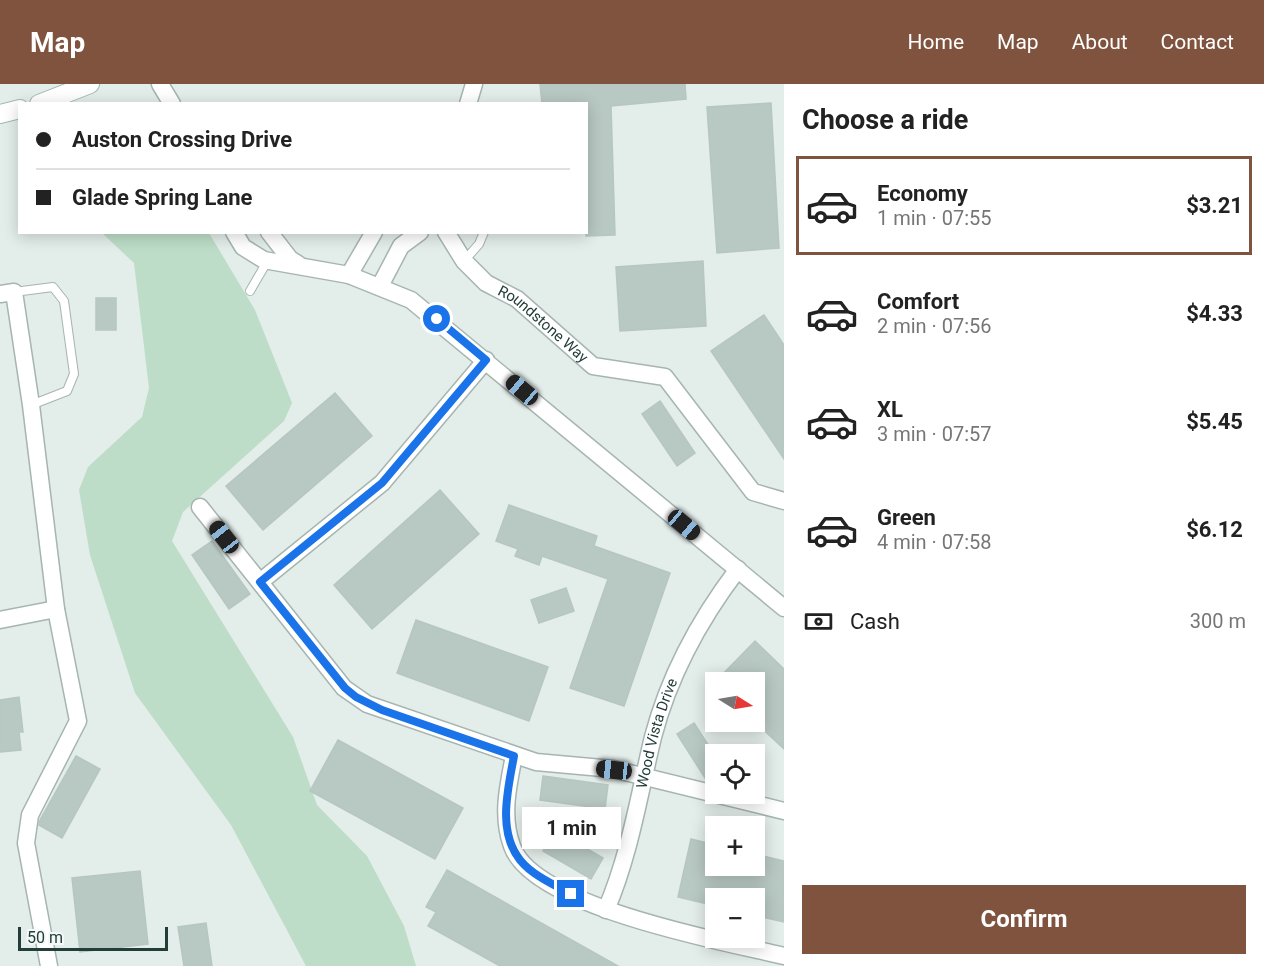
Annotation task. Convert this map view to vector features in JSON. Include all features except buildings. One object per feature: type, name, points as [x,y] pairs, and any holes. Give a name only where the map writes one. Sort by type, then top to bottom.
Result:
[{"type":"main road","points":[[44,102],[90,84]]},
{"type":"main road","points":[[0,114],[18,110]]},
{"type":"street","points":[[153,84],[158,102]]},
{"type":"street","points":[[160,84],[171,102]]},
{"type":"street","points":[[469,102],[474,84]]},
{"type":"street","points":[[235,234],[243,247],[253,255],[268,260],[349,275],[411,300],[784,608]]},
{"type":"street","points":[[271,234],[290,259],[298,264]]},
{"type":"street","points":[[349,275],[373,234]]},
{"type":"street","points":[[380,286],[397,250],[409,237],[416,234]]},
{"type":"street","name":"Roundstone Way","points":[[447,234],[464,261],[486,283],[517,299],[593,366],[665,377],[753,492],[784,501]]},
{"type":"street","points":[[7,293],[32,405],[56,609],[78,721],[30,815],[26,843],[49,966]]},
{"type":"street","points":[[260,582],[382,483],[486,360]]},
{"type":"street","points":[[200,507],[345,688],[356,697],[382,710],[536,762],[614,770],[645,776],[784,811]]},
{"type":"street","name":"Wood Vista Drive","points":[[606,910],[616,887],[654,736],[670,685],[714,604],[738,570]]},
{"type":"street","points":[[0,620],[56,609]]},
{"type":"street","points":[[514,756],[508,788],[506,819],[512,847],[521,861],[543,878],[606,910],[678,932],[784,956]]},
{"type":"lane","points":[[464,261],[479,244],[483,234]]},
{"type":"lane","points":[[250,291],[268,260]]},
{"type":"lane","points":[[7,293],[53,287],[64,301],[74,374],[67,391],[32,405]]},
{"type":"green space","points":[[103,234],[210,234],[255,310],[292,403],[284,421],[183,512],[172,541],[293,737],[317,805],[367,856],[404,926],[416,966],[306,966],[231,825],[135,693],[90,555],[79,490],[88,467],[142,417],[149,388],[134,263]]},
{"type":"route","points":[[437,319],[486,360],[455,400],[382,483],[260,582],[345,688],[356,697],[382,710],[514,756],[508,788],[506,819],[512,847],[521,861],[543,878],[571,894]]}]
